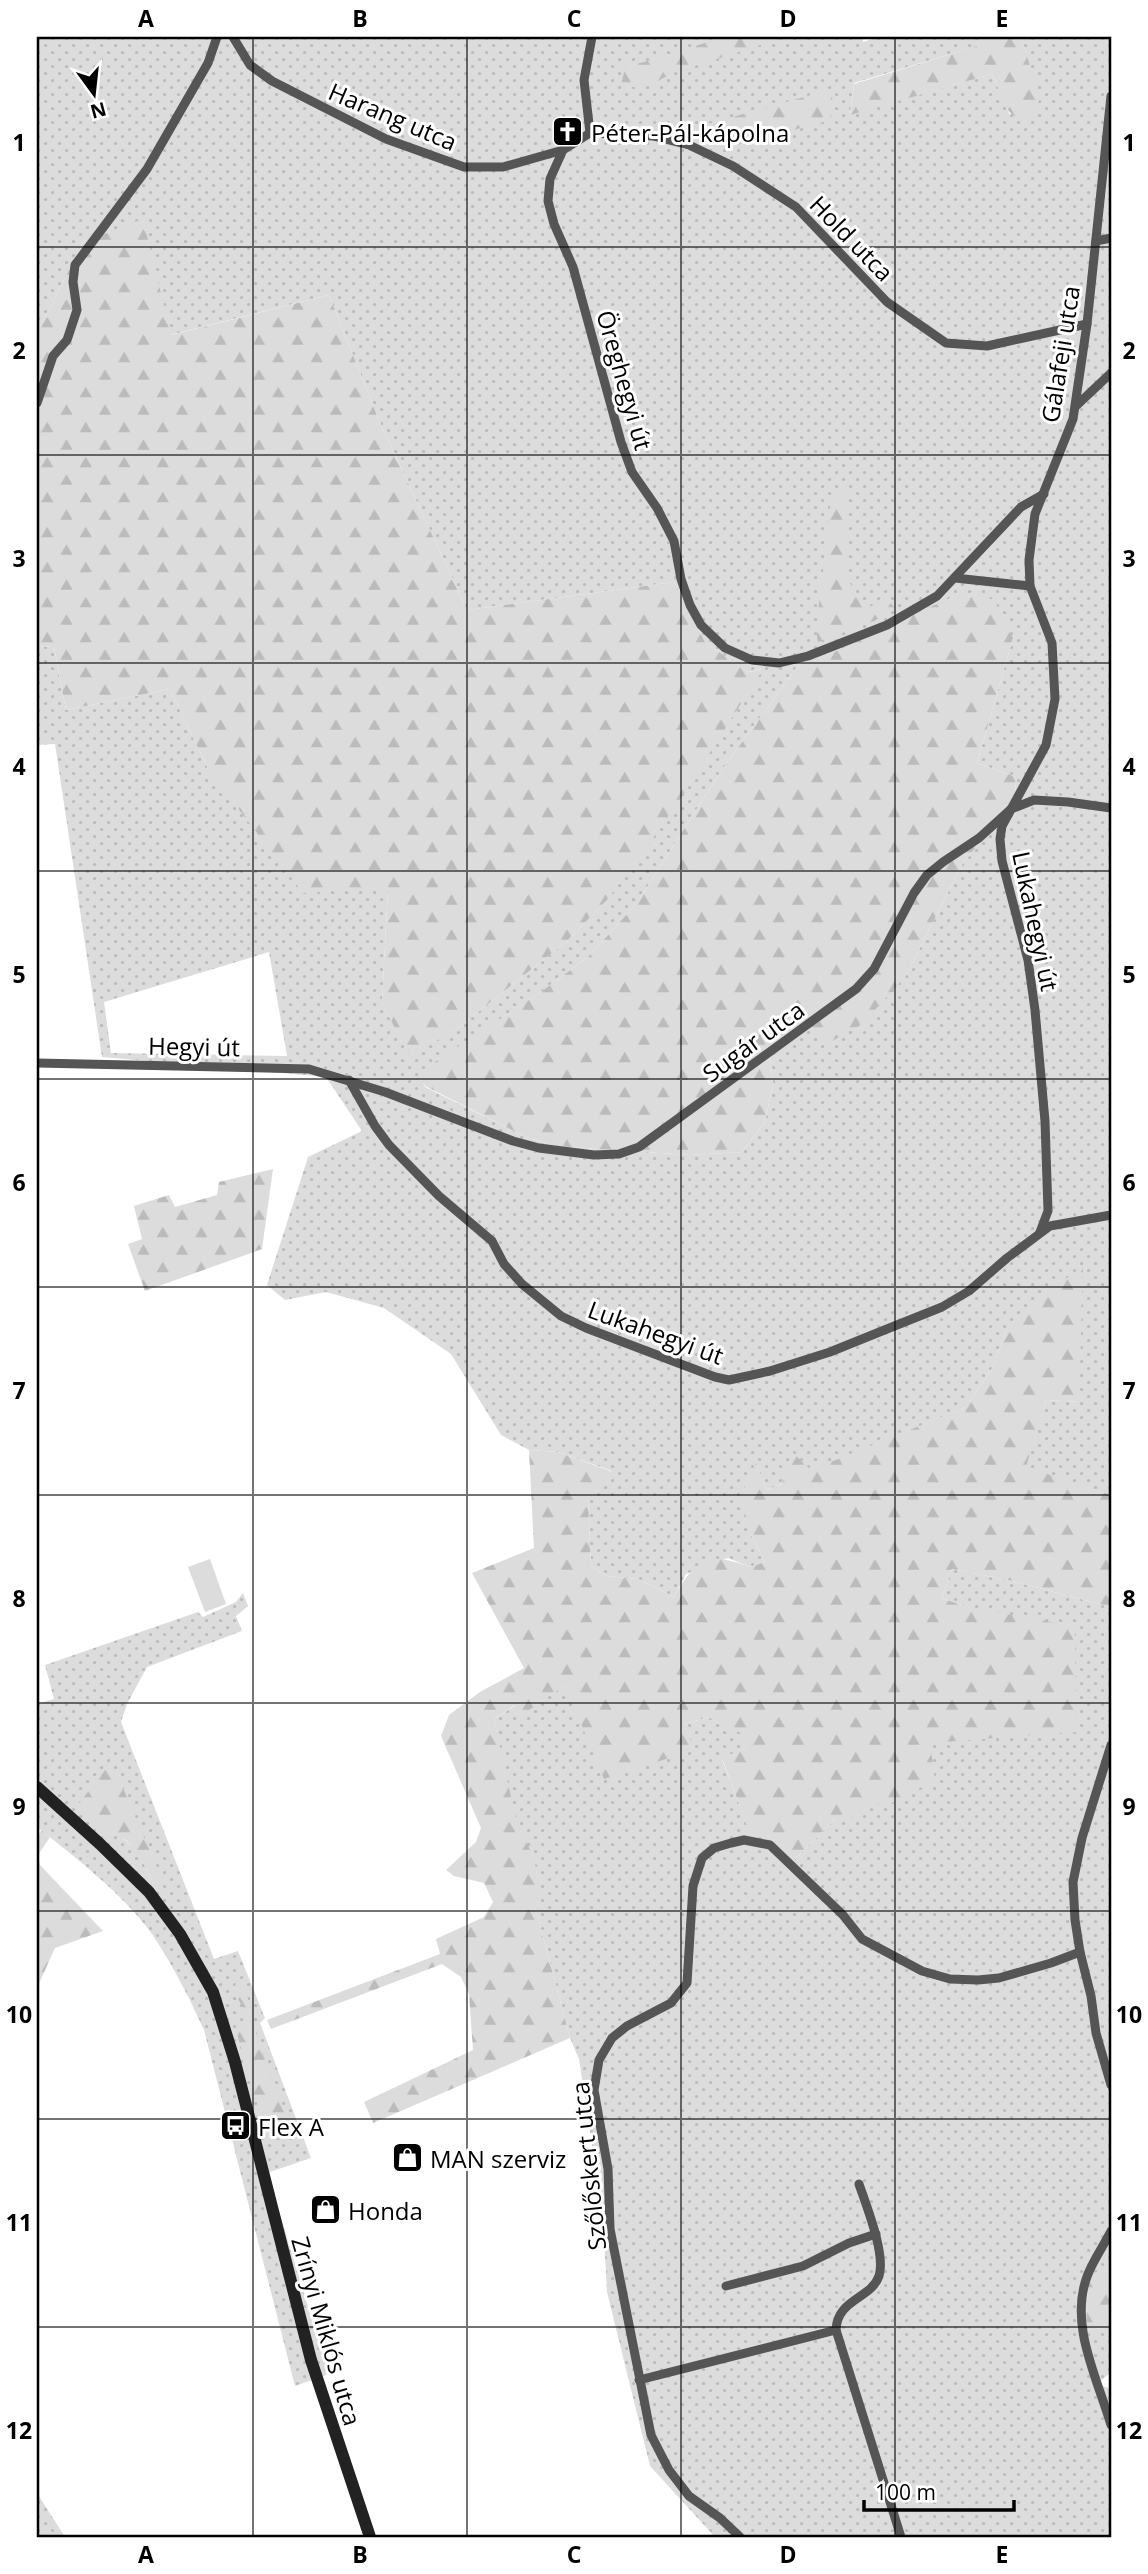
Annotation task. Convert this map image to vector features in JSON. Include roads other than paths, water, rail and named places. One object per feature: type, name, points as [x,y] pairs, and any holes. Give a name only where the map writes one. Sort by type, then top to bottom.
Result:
[{"type":"main road","name":"Zrínyi Miklós utca","points":[[37,1787],[149,1892],[188,1946],[213,1992],[235,2062],[311,2360],[370,2537]]},
{"type":"street","points":[[37,403],[53,356],[67,340],[77,310],[73,282],[75,265],[147,169],[208,63],[217,37]]},
{"type":"street","name":"Harang utca","points":[[233,37],[250,65],[272,81],[386,139],[464,167],[503,167],[563,150]]},
{"type":"street","points":[[563,150],[590,133],[584,80],[592,37]]},
{"type":"street","name":"Gálafeji utca","points":[[1011,809],[1046,745],[1055,699],[1052,643],[1030,586],[1029,560],[1034,526],[1076,406],[1111,96]]},
{"type":"street","name":"Hold utca","points":[[590,133],[653,136],[688,145],[733,166],[796,207],[887,302],[946,343],[987,346],[1087,324]]},
{"type":"street","name":"Öreghegyi út","points":[[563,150],[551,178],[548,201],[554,224],[573,267],[621,442],[632,472],[657,508],[674,541],[681,579],[690,605],[701,625],[725,648],[752,660],[779,663],[808,656],[887,625],[937,596],[1021,507],[1044,494]]},
{"type":"street","points":[[1096,241],[1111,238]]},
{"type":"street","points":[[1076,406],[1111,373]]},
{"type":"street","points":[[955,579],[1030,586]]},
{"type":"street","name":"Sugár utca","points":[[349,1080],[426,1106],[513,1141],[539,1148],[594,1155],[619,1154],[639,1147],[856,989],[874,968],[915,892],[928,876],[943,862],[979,838],[1011,809],[1034,800],[1111,808]]},
{"type":"street","name":"Lukahegyi út","points":[[1011,809],[1002,826],[1002,861],[1028,960],[1033,998],[1045,1121],[1048,1211]]},
{"type":"street","name":"Hegyi út","points":[[37,1063],[282,1067],[309,1069],[349,1080]]},
{"type":"street","name":"Lukahegyi út","points":[[349,1080],[374,1126],[410,1169],[492,1241],[503,1264],[561,1316],[586,1328],[729,1380],[830,1352],[942,1307],[969,1291],[1050,1226],[1111,1215]]},
{"type":"street","points":[[1040,1232],[1048,1211],[1062,1224]]},
{"type":"street","points":[[1111,1745],[1082,1838],[1073,1882],[1080,1952],[1091,1996],[1096,2033],[1111,2085]]},
{"type":"street","name":"Szőlőskert utca","points":[[740,2537],[690,2496],[669,2470],[651,2435],[610,2229],[608,2169],[594,2090],[595,2074],[604,2049],[619,2031],[671,2003],[687,1983],[693,1886],[697,1867],[707,1852],[714,1848],[744,1840],[770,1844],[843,1915],[862,1939],[922,1971],[943,1978],[999,1978],[1051,1964],[1080,1952]]},
{"type":"street","points":[[859,2184],[876,2234],[879,2276],[875,2283],[841,2311],[836,2321],[836,2330],[901,2537]]},
{"type":"street","points":[[1111,2231],[1087,2275],[1081,2316],[1084,2340],[1111,2425]]},
{"type":"street","points":[[726,2286],[803,2266],[849,2243],[876,2234]]},
{"type":"street","points":[[639,2380],[836,2330]]},
{"type":"place","name":"Péter-Pál-kápolna","points":[[568,132]]},
{"type":"place","name":"Flex A","points":[[235,2126]]},
{"type":"place","name":"MAN szerviz","points":[[407,2158]]},
{"type":"place","name":"Honda","points":[[325,2210]]}]
